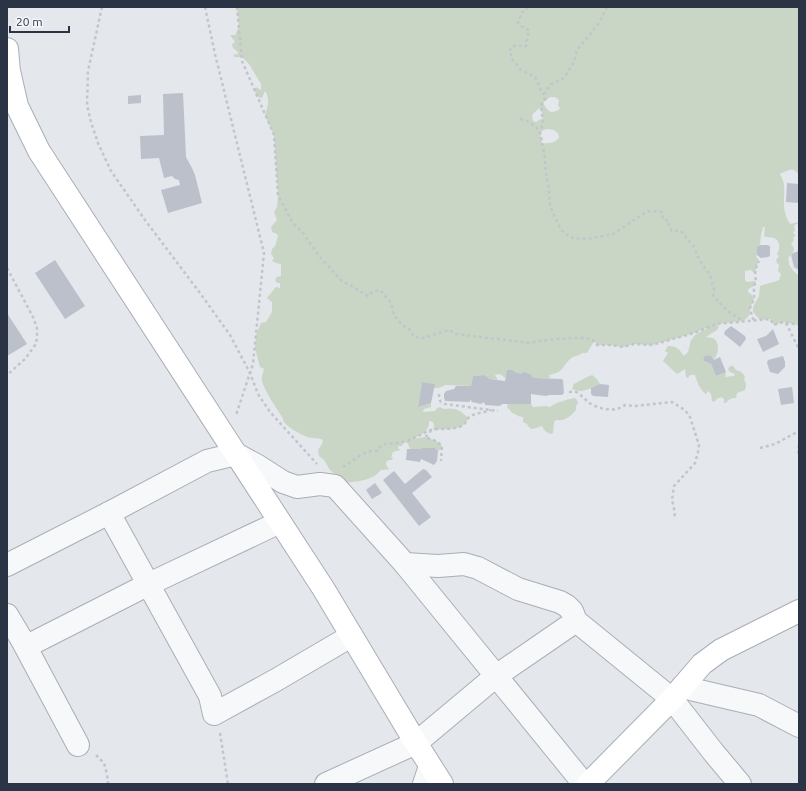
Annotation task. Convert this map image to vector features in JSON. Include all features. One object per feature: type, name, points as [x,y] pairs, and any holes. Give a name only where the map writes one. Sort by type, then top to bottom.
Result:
[{"type":"street","points":[[7,49],[9,72],[17,106],[39,151],[323,588],[416,743],[427,775],[442,784]]},
{"type":"street","points":[[231,447],[282,482],[297,487],[320,484],[336,478],[584,784]]},
{"type":"street","points":[[7,565],[110,513],[231,447]]},
{"type":"street","points":[[110,513],[210,696],[214,714],[352,636]]},
{"type":"street","points":[[28,647],[149,584],[280,522]]},
{"type":"street","points":[[406,564],[438,566],[464,564],[478,568],[518,589],[564,604],[572,611],[576,621],[677,693],[714,753],[740,784]]},
{"type":"street","points":[[588,784],[677,693],[702,664],[721,650],[799,611]]},
{"type":"street","points":[[7,615],[28,647],[78,745]]},
{"type":"street","points":[[326,784],[416,743],[496,676],[576,621]]},
{"type":"street","points":[[677,693],[759,705],[799,726]]},
{"type":"path","points":[[102,7],[88,71],[87,106],[98,143],[111,171],[145,220],[230,335],[250,373],[258,394],[270,412],[336,478],[344,467],[371,450],[376,451],[384,444],[411,440],[431,430],[451,429],[458,427],[463,425],[472,415],[491,410]]},
{"type":"path","points":[[205,7],[215,54],[264,253],[254,359],[231,447]]},
{"type":"path","points":[[237,7],[242,61],[274,135],[278,195],[291,220],[303,233],[319,256],[341,280],[368,296],[372,292],[380,290],[391,303],[394,315],[402,325],[410,330],[414,337],[423,338],[449,330],[456,334],[530,343],[537,341],[589,338],[597,345],[623,347],[634,344],[652,345],[694,333],[716,324],[770,319],[774,325],[782,322],[799,325]]},
{"type":"path","points":[[527,7],[526,11],[522,12],[518,23],[529,30],[526,46],[513,46],[510,48],[512,51],[512,59],[521,70],[535,77],[544,94],[545,100],[541,105],[543,124],[540,132]]},
{"type":"path","points":[[544,94],[551,84],[564,78],[574,62],[577,50],[599,23],[607,7]]},
{"type":"path","points":[[520,119],[526,120],[533,124],[540,132],[545,158],[550,206],[564,233],[573,238],[588,239],[612,234],[646,212],[662,212],[663,219],[669,221],[669,227],[672,230],[681,231],[694,247],[700,261],[710,275],[714,289],[713,295],[728,312],[743,321]]},
{"type":"path","points":[[754,320],[750,308],[754,300],[754,286],[756,281],[755,274],[759,261]]},
{"type":"path","points":[[7,268],[33,317],[37,328],[36,344],[25,358],[7,375]]},
{"type":"path","points":[[786,322],[799,349]]},
{"type":"path","points":[[569,392],[574,391],[594,406],[608,409],[621,408],[630,404],[635,406],[672,402],[685,410],[690,417],[699,445],[695,462],[674,486],[672,500],[675,513],[674,518]]},
{"type":"path","points":[[439,394],[439,399],[445,404],[498,411]]},
{"type":"path","points":[[431,430],[425,437],[436,441],[442,446],[441,461]]},
{"type":"path","points":[[760,448],[775,444],[799,431]]},
{"type":"path","points":[[799,445],[799,455]]},
{"type":"path","points":[[214,714],[220,735],[228,784]]},
{"type":"path","points":[[78,745],[95,754],[104,763],[108,784]]},
{"type":"green space","points":[[237,7],[799,7],[799,175],[795,170],[788,170],[780,174],[784,184],[785,214],[790,224],[799,222],[799,224],[794,226],[795,231],[793,232],[796,235],[791,244],[794,250],[788,258],[791,268],[799,276],[799,325],[783,322],[774,325],[770,319],[760,320],[753,312],[753,307],[759,296],[760,286],[779,280],[781,274],[778,271],[779,265],[776,260],[779,256],[777,254],[779,250],[779,243],[774,238],[764,236],[765,227],[763,227],[760,245],[757,247],[756,256],[759,261],[755,274],[751,270],[745,271],[745,280],[747,282],[756,281],[754,286],[748,290],[754,299],[748,317],[743,321],[717,324],[719,327],[717,330],[706,337],[715,339],[718,345],[718,352],[714,360],[711,356],[706,355],[703,358],[704,361],[711,364],[716,376],[726,372],[725,377],[734,376],[735,374],[730,372],[728,369],[730,366],[733,366],[736,370],[742,372],[745,377],[745,390],[737,393],[736,398],[730,399],[726,403],[724,403],[724,399],[721,397],[714,402],[712,401],[711,394],[708,391],[706,394],[702,390],[695,375],[690,375],[688,378],[686,377],[685,369],[677,374],[663,361],[668,353],[665,351],[668,346],[678,348],[684,356],[688,352],[691,340],[695,335],[711,326],[694,333],[652,345],[634,344],[623,347],[597,345],[594,341],[587,353],[582,353],[571,358],[560,371],[549,375],[550,378],[535,378],[531,376],[531,374],[521,374],[508,370],[505,378],[498,374],[495,375],[498,380],[489,379],[484,375],[473,376],[471,386],[446,385],[434,388],[434,384],[422,382],[418,407],[431,403],[431,407],[424,409],[423,412],[435,411],[440,407],[444,409],[451,408],[463,413],[468,418],[466,422],[462,426],[458,427],[433,430],[433,422],[429,421],[428,428],[413,439],[425,437],[436,441],[442,446],[442,449],[438,451],[435,448],[410,449],[408,444],[404,441],[402,446],[399,446],[398,448],[400,450],[393,452],[391,457],[393,458],[392,460],[386,462],[387,467],[390,469],[381,470],[377,474],[364,480],[345,483],[330,470],[324,460],[319,456],[318,450],[323,440],[305,436],[286,424],[268,395],[262,381],[264,369],[260,367],[255,348],[256,335],[261,323],[266,322],[272,312],[272,302],[267,298],[276,287],[280,288],[280,283],[277,283],[275,280],[277,277],[281,276],[281,264],[272,261],[274,258],[271,254],[278,236],[272,232],[271,227],[277,220],[274,212],[277,207],[278,195],[274,135],[265,115],[268,106],[268,97],[265,91],[262,98],[258,97],[254,90],[256,87],[261,90],[261,84],[249,64],[242,57],[234,57],[234,54],[237,55],[238,52],[233,48],[232,44],[235,42],[230,35],[235,35],[239,27]],"holes":[[[550,97],[555,97],[559,100],[558,105],[560,109],[557,111],[550,111],[543,103]],[[541,108],[543,118],[536,122],[533,121],[532,115]],[[546,129],[553,130],[557,132],[559,138],[551,143],[542,143],[540,132]]]},
{"type":"green space","points":[[592,375],[600,384],[583,391],[572,389],[574,384]]},
{"type":"green space","points":[[575,398],[578,403],[576,410],[567,418],[556,420],[554,422],[553,433],[551,434],[546,432],[542,426],[534,429],[530,428],[523,422],[523,417],[512,413],[507,407],[508,404],[531,404],[533,407],[550,407],[561,401]]},
{"type":"building","points":[[183,93],[186,157],[195,175],[202,203],[168,213],[161,190],[180,185],[179,180],[172,176],[164,178],[159,158],[141,159],[140,136],[164,135],[163,94]]},
{"type":"building","points":[[141,95],[141,103],[128,104],[128,96]]},
{"type":"building","points":[[787,183],[799,184],[799,203],[786,202]]},
{"type":"building","points":[[760,245],[770,246],[770,256],[761,258],[757,255],[757,247]]},
{"type":"building","points":[[799,251],[799,269],[797,269],[794,267],[791,255]]},
{"type":"building","points":[[55,260],[85,306],[65,319],[35,273]]},
{"type":"building","points":[[7,313],[27,344],[7,356]]},
{"type":"building","points":[[731,326],[745,336],[746,339],[740,347],[724,334],[725,331]]},
{"type":"building","points":[[773,329],[779,344],[763,352],[757,339],[766,336]]},
{"type":"building","points":[[706,355],[711,356],[714,360],[720,357],[726,372],[716,376],[711,364],[704,361],[703,358]]},
{"type":"building","points":[[783,356],[785,367],[778,374],[770,372],[767,363],[768,360]]},
{"type":"building","points":[[507,370],[512,370],[521,374],[523,372],[531,374],[531,376],[535,378],[561,379],[563,380],[564,393],[562,395],[546,396],[531,394],[531,404],[502,404],[500,406],[485,405],[484,402],[481,404],[472,402],[470,399],[470,402],[445,401],[444,394],[446,391],[454,389],[456,386],[471,386],[473,376],[484,375],[489,379],[505,381]]},
{"type":"building","points":[[422,382],[435,384],[431,403],[418,407]]},
{"type":"building","points":[[600,384],[609,385],[608,397],[593,396],[591,394],[591,388]]},
{"type":"building","points":[[792,387],[794,403],[781,405],[778,389]]},
{"type":"building","points":[[435,448],[438,451],[437,461],[434,465],[421,459],[420,462],[406,460],[407,449]]},
{"type":"building","points":[[423,469],[426,470],[432,477],[412,493],[431,517],[419,526],[383,480],[394,471],[405,484]]},
{"type":"building","points":[[375,483],[382,493],[372,499],[366,490]]}]
